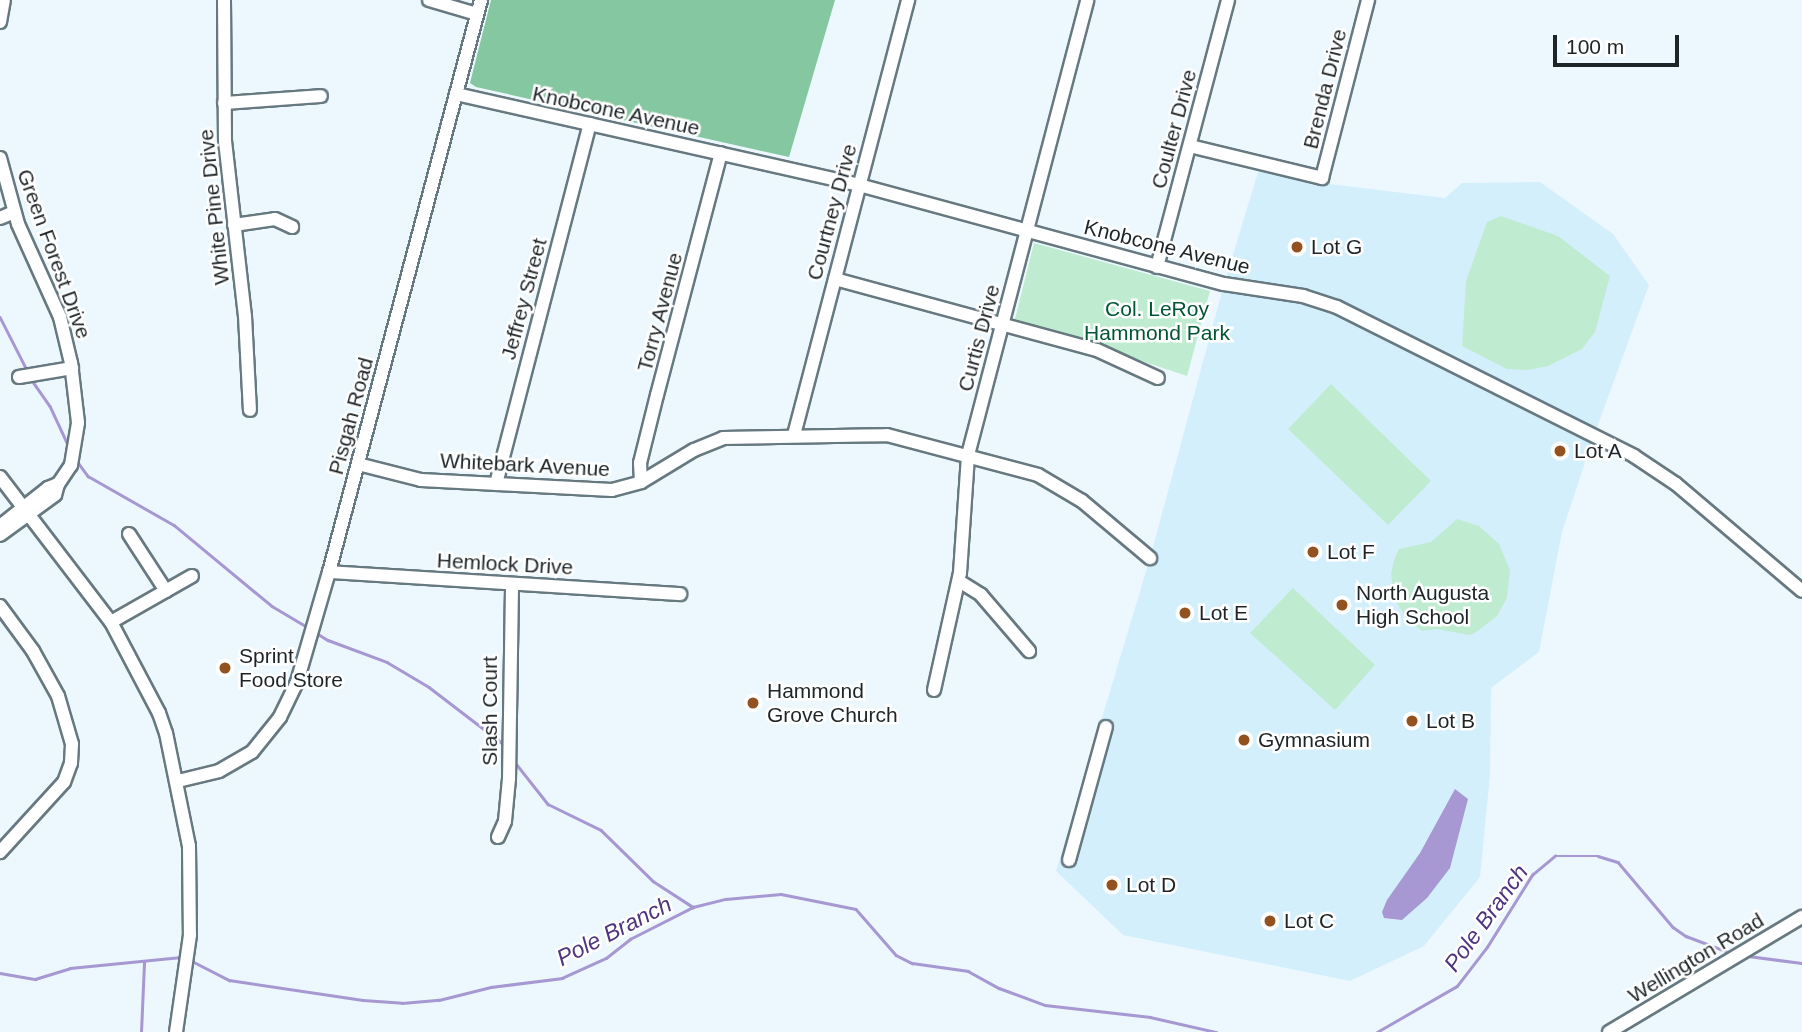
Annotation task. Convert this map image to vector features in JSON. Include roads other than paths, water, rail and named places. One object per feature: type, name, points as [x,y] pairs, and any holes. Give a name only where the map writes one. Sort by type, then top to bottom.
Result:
[{"type":"street","points":[[0,22],[4,0]]},
{"type":"street","name":"White Pine Drive","points":[[225,0],[224,103],[245,316],[250,410]]},
{"type":"street","points":[[429,0],[477,4]]},
{"type":"street","name":"Courtney Drive","points":[[794,435],[908,0]]},
{"type":"street","name":"Curtis Drive","points":[[934,690],[959,581],[968,455],[1087,0]]},
{"type":"street","name":"Coulter Drive","points":[[1157,267],[1228,0]]},
{"type":"street","name":"Brenda Drive","points":[[1190,146],[1322,178],[1368,0]]},
{"type":"street","name":"Pisgah Road","points":[[178,780],[231,766],[253,752],[272,729],[297,682],[330,572],[456,94],[477,4]]},
{"type":"street","name":"Knobcone Avenue","points":[[456,94],[859,185],[1157,267],[1224,284],[1303,296],[1337,307],[1592,433],[1675,484],[1802,591]]},
{"type":"street","points":[[224,103],[321,96]]},
{"type":"street","name":"Jeffrey Street","points":[[496,484],[590,124]]},
{"type":"street","name":"Torry Avenue","points":[[641,482],[640,463],[721,153]]},
{"type":"street","name":"Green Forest Drive","points":[[0,158],[14,212],[56,306],[72,368],[77,435],[71,465],[58,484],[55,495],[26,511]]},
{"type":"street","points":[[0,218],[14,212]]},
{"type":"street","points":[[234,225],[275,219],[292,227]]},
{"type":"street","points":[[835,279],[1097,350],[1158,378]]},
{"type":"street","points":[[19,377],[72,368]]},
{"type":"street","name":"Whitebark Avenue","points":[[358,464],[421,480],[612,490],[641,482],[694,450],[723,438],[887,435],[1038,475],[1059,485],[1150,558]]},
{"type":"street","points":[[0,477],[111,622],[159,713],[178,780],[190,846],[188,958],[176,1032]]},
{"type":"street","points":[[0,526],[26,511]]},
{"type":"street","points":[[0,535],[26,511]]},
{"type":"street","points":[[129,534],[166,591]]},
{"type":"street","name":"Hemlock Drive","points":[[330,572],[680,594]]},
{"type":"street","points":[[111,622],[192,576]]},
{"type":"street","points":[[959,581],[981,595],[1029,651]]},
{"type":"street","name":"Slash Court","points":[[498,837],[505,821],[509,779],[512,584]]},
{"type":"street","points":[[0,606],[33,651],[58,696],[72,744],[71,763],[64,782],[0,852]]},
{"type":"street","points":[[1069,860],[1106,727]]},
{"type":"street","name":"Wellington Road","points":[[1609,1032],[1802,918]]},
{"type":"waterway","points":[[0,317],[27,370]]},
{"type":"waterway","points":[[31,379],[50,406],[69,447]]},
{"type":"waterway","points":[[77,461],[88,476],[174,525],[272,606],[309,628]]},
{"type":"waterway","points":[[315,632],[328,640],[387,662],[429,687],[506,746]]},
{"type":"waterway","points":[[514,761],[548,804],[601,830],[653,881],[693,907]]},
{"type":"waterway","name":"Pole Branch","points":[[1377,1032],[1457,986],[1487,947],[1532,875],[1555,856],[1598,856],[1618,862],[1673,927],[1686,936],[1731,953]]},
{"type":"waterway","name":"Pole Branch","points":[[192,961],[229,980],[363,1000],[402,1003],[439,1000],[491,987],[562,978],[606,958],[630,939],[693,907],[726,899],[781,894],[856,909],[896,955],[912,963],[968,971],[999,988],[1045,1005],[1150,1017],[1216,1032]]},
{"type":"waterway","name":"Pole Branch","points":[[1748,956],[1802,963]]},
{"type":"waterway","name":"Pole Branch","points":[[0,973],[35,979],[70,968],[183,957]]},
{"type":"waterway","points":[[141,1032],[144,963]]},
{"type":"place","name":"Lot G","points":[[1297,247]]},
{"type":"place","name":"Lot A","points":[[1560,451]]},
{"type":"place","name":"Lot F","points":[[1313,552]]},
{"type":"place","name":"North Augusta High School","points":[[1342,605]]},
{"type":"place","name":"Lot E","points":[[1185,613]]},
{"type":"place","name":"Sprint Food Store","points":[[225,668]]},
{"type":"place","name":"Hammond Grove Church","points":[[753,703]]},
{"type":"place","name":"Lot B","points":[[1412,721]]},
{"type":"place","name":"Gymnasium","points":[[1244,740]]},
{"type":"place","name":"Lot D","points":[[1112,885]]},
{"type":"place","name":"Lot C","points":[[1270,921]]},
{"type":"park label","name":"Col. LeRoy Hammond Park","points":[[1157,321]]}]
